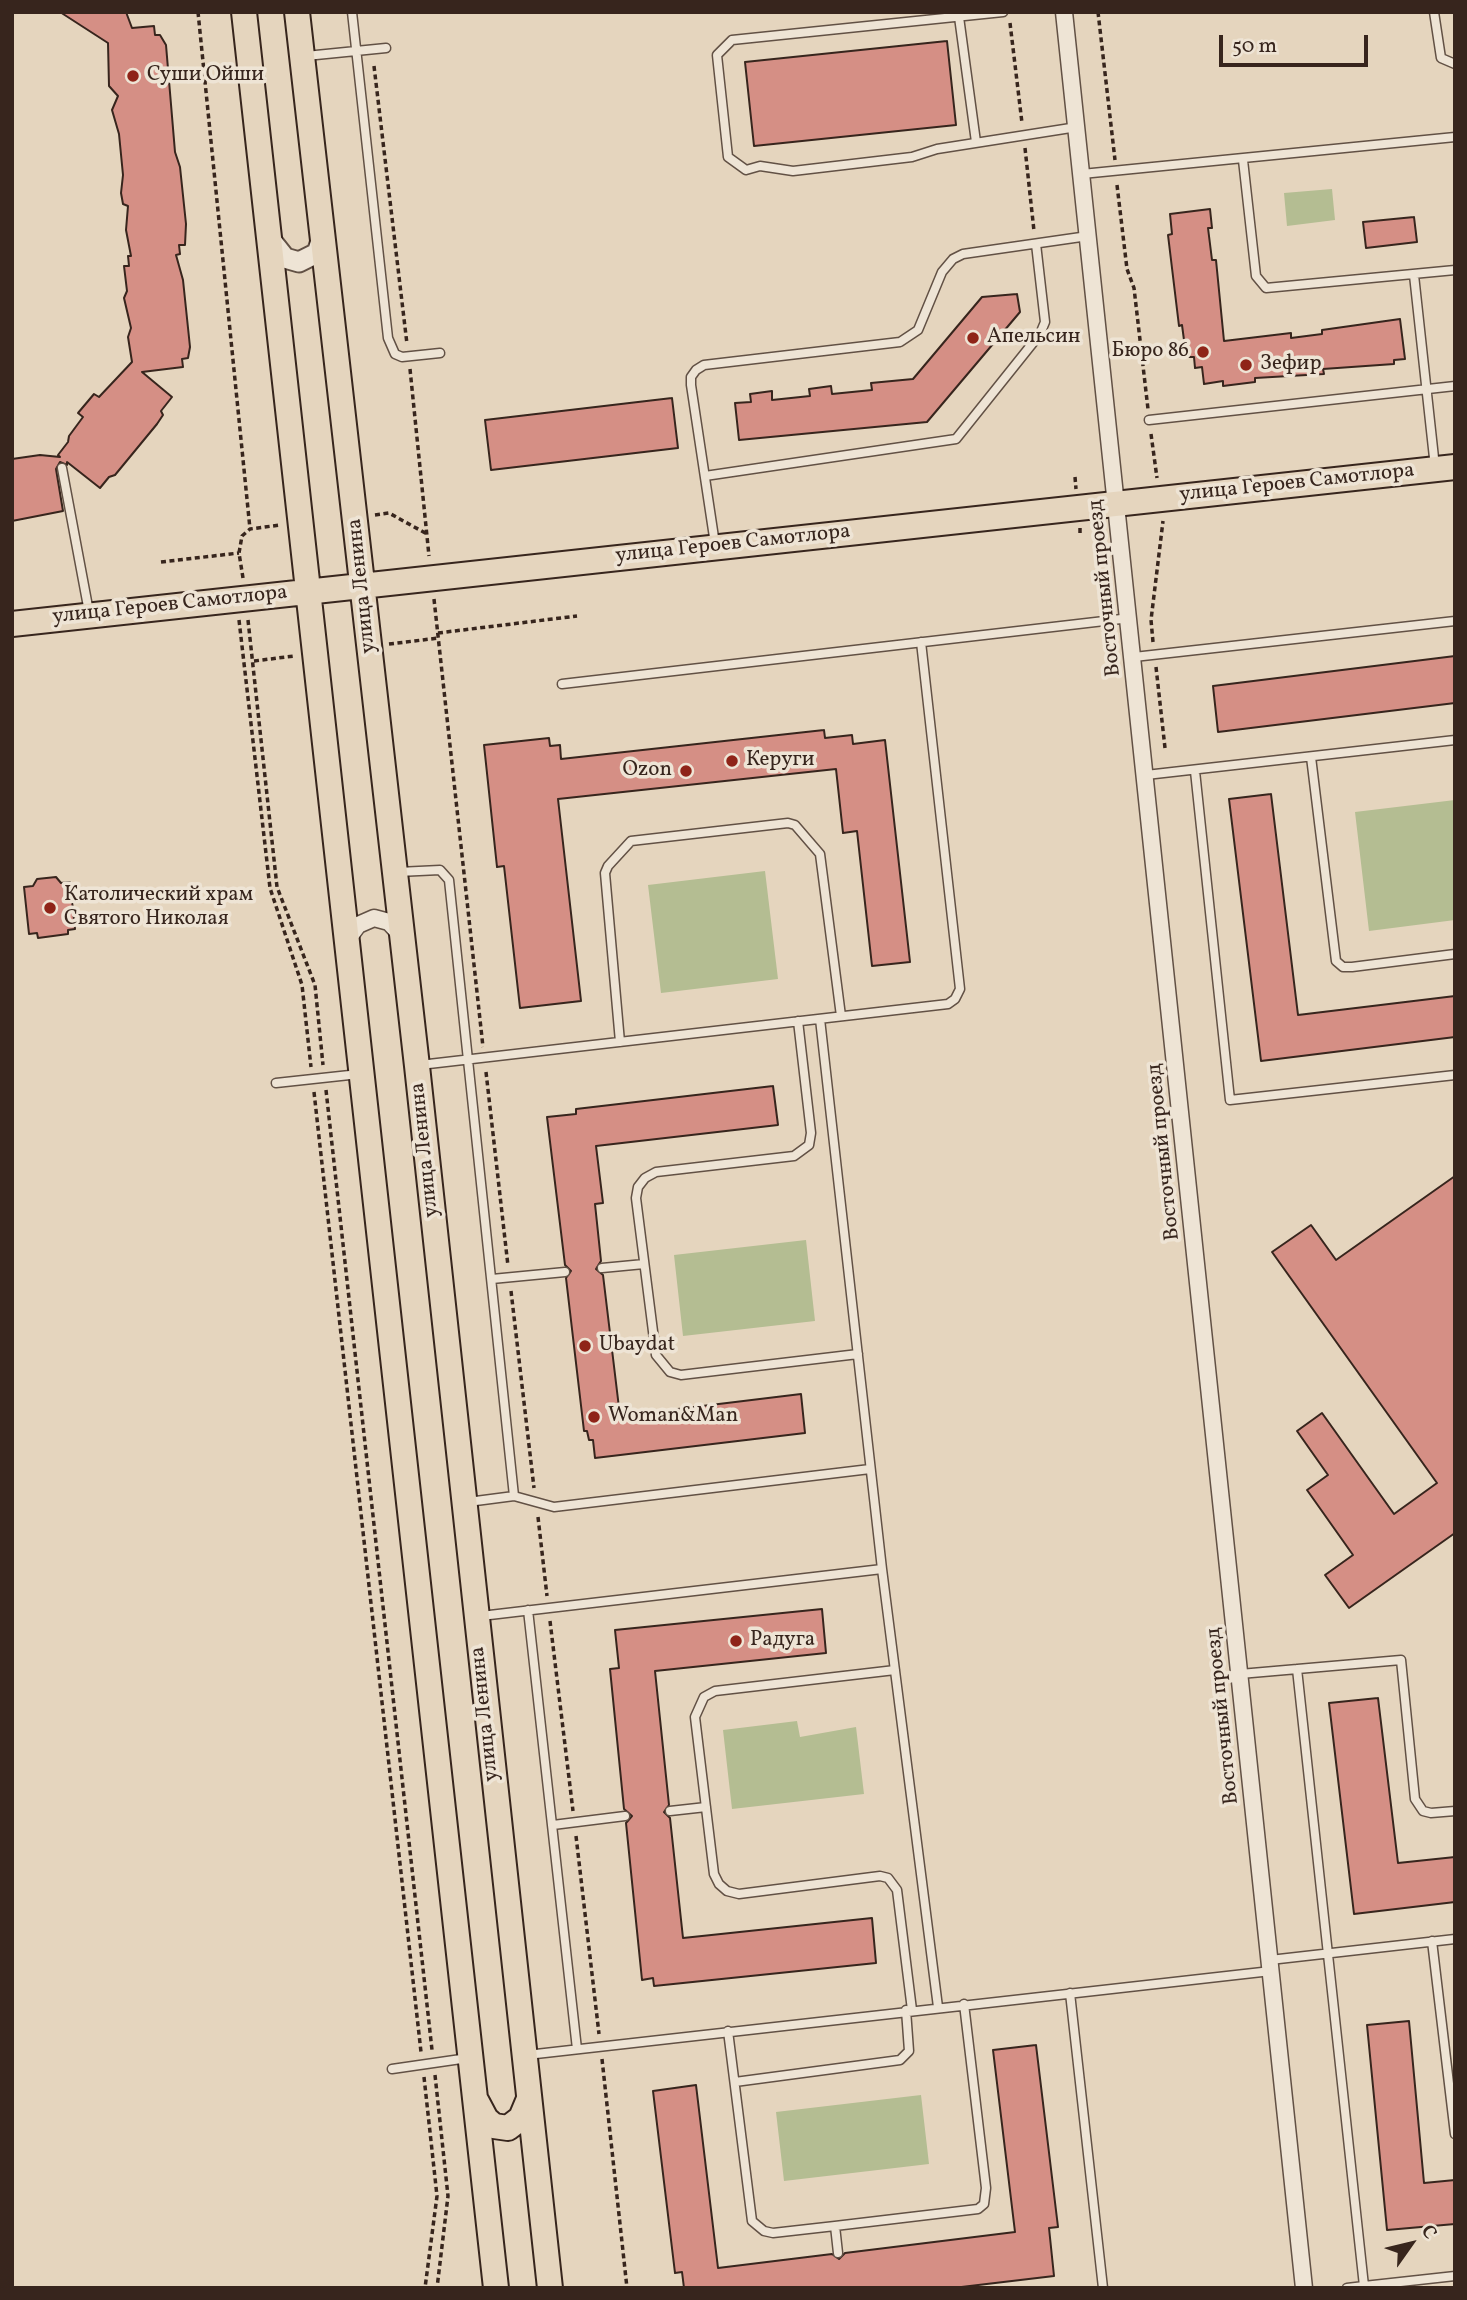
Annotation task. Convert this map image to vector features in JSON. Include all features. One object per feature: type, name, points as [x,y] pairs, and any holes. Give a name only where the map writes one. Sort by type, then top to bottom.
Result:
[{"type":"main road","points":[[244,12],[496,2288]]},
{"type":"main road","name":"улица Ленина","points":[[298,12],[417,1066],[550,2288]]},
{"type":"main road","name":"улица Героев Самотлора","points":[[12,624],[1445,468]]},
{"type":"main road","points":[[475,2098],[486,2119],[501,2128],[516,2123],[529,2099]]},
{"type":"street","name":"Восточный проезд","points":[[1064,12],[1118,503],[1304,2288]]},
{"type":"street","points":[[270,239],[285,258],[299,262],[317,253],[323,233]]},
{"type":"street","points":[[347,940],[358,925],[374,918],[389,922],[402,936]]},
{"type":"lane","points":[[352,12],[388,338],[396,354],[408,356],[440,353]]},
{"type":"lane","points":[[1003,12],[733,40],[717,55],[728,157],[746,170],[760,166],[793,171],[912,157],[937,149],[1077,127]]},
{"type":"lane","points":[[1434,12],[1441,58],[1455,64]]},
{"type":"lane","points":[[959,17],[976,142]]},
{"type":"lane","points":[[303,57],[386,48]]},
{"type":"lane","points":[[1082,174],[1455,136]]},
{"type":"lane","points":[[1243,159],[1256,276],[1266,288],[1455,270]]},
{"type":"lane","points":[[716,547],[691,385],[691,377],[696,370],[704,365],[900,342],[918,330],[942,272],[953,259],[963,254],[1089,236]]},
{"type":"lane","points":[[705,476],[956,439],[1041,334],[1045,322],[1036,244]]},
{"type":"lane","points":[[1414,275],[1426,389],[1445,468]]},
{"type":"lane","points":[[1149,420],[1455,386]]},
{"type":"lane","points":[[62,468],[89,615]]},
{"type":"lane","points":[[562,684],[1130,618]]},
{"type":"lane","points":[[1134,657],[1455,621]]},
{"type":"lane","points":[[417,1066],[948,1004],[959,995],[921,642]]},
{"type":"lane","points":[[1146,775],[1455,740]]},
{"type":"lane","points":[[1311,757],[1336,961],[1343,967],[1352,967],[1455,954]]},
{"type":"lane","points":[[1195,771],[1230,1100],[1455,1075]]},
{"type":"lane","points":[[620,1042],[606,873],[625,845],[644,839],[788,823],[795,825],[820,854],[841,1016]]},
{"type":"lane","points":[[395,873],[440,870],[449,880],[514,1496]]},
{"type":"lane","points":[[820,1019],[870,1469],[938,2007]]},
{"type":"lane","points":[[797,1021],[811,1133],[809,1145],[794,1156],[656,1172],[645,1178],[636,1198],[656,1355],[670,1372],[681,1375],[858,1354]]},
{"type":"lane","points":[[276,1083],[362,1073]]},
{"type":"lane","points":[[602,1268],[644,1264]]},
{"type":"lane","points":[[492,1279],[565,1272]]},
{"type":"lane","points":[[464,1502],[514,1496],[554,1507],[870,1469]]},
{"type":"lane","points":[[475,1617],[882,1569]]},
{"type":"lane","points":[[528,1610],[577,2049]]},
{"type":"lane","points":[[1240,1674],[1401,1660],[1415,1799],[1423,1811],[1431,1814],[1455,1811]]},
{"type":"lane","points":[[1297,1669],[1364,2286]]},
{"type":"lane","points":[[735,2082],[900,2060],[909,2051],[909,2010],[894,1883],[880,1876],[739,1894],[727,1891],[713,1874],[695,1717],[704,1697],[715,1691],[895,1670]]},
{"type":"lane","points":[[670,1811],[706,1807]]},
{"type":"lane","points":[[553,1825],[625,1816]]},
{"type":"lane","points":[[524,2056],[1070,1993],[1271,1965],[1327,1953],[1455,1939]]},
{"type":"lane","points":[[1432,1941],[1455,2134]]},
{"type":"lane","points":[[1070,1993],[1103,2288]]},
{"type":"lane","points":[[728,2031],[752,2221],[764,2231],[773,2233],[835,2226],[978,2209],[984,2204],[986,2188],[964,2004]]},
{"type":"lane","points":[[392,2069],[471,2058]]},
{"type":"lane","points":[[835,2226],[838,2253]]},
{"type":"lane","points":[[1348,2288],[1455,2276]]},
{"type":"path","points":[[198,12],[250,529],[242,536],[239,553],[241,597],[270,888],[302,985],[437,2196],[425,2288]]},
{"type":"path","points":[[1098,12],[1126,269],[1134,288],[1163,521],[1151,620],[1165,748]]},
{"type":"path","points":[[372,50],[509,1278],[601,2047],[627,2288]]},
{"type":"path","points":[[161,562],[239,553]]},
{"type":"path","points":[[241,597],[277,887],[315,985],[448,2196],[437,2288]]},
{"type":"path","points":[[438,633],[577,616]]},
{"type":"green space","points":[[1332,189],[1335,220],[1287,226],[1284,193]]},
{"type":"green space","points":[[1455,800],[1455,920],[1369,931],[1355,812]]},
{"type":"green space","points":[[765,871],[778,979],[661,993],[648,885]]},
{"type":"green space","points":[[806,1240],[815,1321],[683,1336],[674,1255]]},
{"type":"green space","points":[[797,1721],[800,1737],[856,1727],[864,1794],[732,1809],[723,1730]]},
{"type":"green space","points":[[921,2095],[929,2164],[784,2181],[776,2112]]},
{"type":"building","points":[[60,12],[126,12],[132,28],[154,26],[155,35],[160,35],[166,45],[175,152],[180,167],[186,224],[185,245],[179,245],[180,254],[176,255],[183,280],[190,347],[188,358],[182,359],[183,367],[142,372],[172,397],[161,411],[163,415],[157,424],[115,475],[109,477],[100,488],[67,462],[67,465],[60,462],[56,469],[63,511],[12,521],[12,459],[40,455],[60,457],[58,455],[83,417],[78,413],[94,394],[99,397],[132,362],[128,337],[131,328],[124,298],[127,291],[124,266],[129,266],[128,256],[131,256],[126,230],[128,206],[123,204],[121,193],[123,175],[119,134],[112,110],[118,96],[109,86],[108,43]]},
{"type":"building","points":[[947,41],[956,125],[754,146],[745,62]]},
{"type":"building","points":[[1210,209],[1212,228],[1208,228],[1212,260],[1216,260],[1224,341],[1291,333],[1291,338],[1322,334],[1322,330],[1400,319],[1405,359],[1394,360],[1394,364],[1323,369],[1324,374],[1255,378],[1255,382],[1223,386],[1223,381],[1204,384],[1202,367],[1195,368],[1194,357],[1189,357],[1182,325],[1179,326],[1168,235],[1172,234],[1170,214]]},
{"type":"building","points":[[1414,217],[1417,242],[1366,248],[1363,222]]},
{"type":"building","points":[[1017,294],[1020,312],[927,422],[739,440],[735,403],[751,402],[750,394],[772,391],[772,400],[810,396],[809,389],[831,386],[832,394],[872,390],[871,383],[913,379],[982,297]]},
{"type":"building","points":[[672,398],[678,448],[491,470],[485,420]]},
{"type":"building","points":[[1455,656],[1455,703],[1218,732],[1213,686]]},
{"type":"building","points":[[824,730],[825,738],[852,735],[853,744],[885,740],[910,962],[872,966],[857,831],[843,833],[836,769],[558,799],[581,1001],[520,1008],[504,866],[497,867],[484,745],[549,738],[550,746],[560,745],[561,759]]},
{"type":"building","points":[[1271,794],[1298,1015],[1455,996],[1455,1037],[1261,1061],[1229,799]]},
{"type":"building","name":"Католический храм Святого Николая","points":[[56,877],[61,883],[70,882],[75,929],[68,930],[68,934],[38,938],[37,933],[29,934],[24,887],[33,886],[37,879]]},
{"type":"building","points":[[773,1086],[778,1125],[596,1146],[603,1203],[595,1204],[601,1261],[596,1269],[603,1275],[620,1416],[801,1394],[805,1433],[595,1458],[593,1440],[589,1440],[587,1431],[584,1431],[566,1278],[571,1271],[565,1265],[547,1117],[576,1114],[576,1109]]},
{"type":"building","points":[[1455,1176],[1455,1533],[1349,1608],[1325,1575],[1353,1555],[1307,1490],[1328,1475],[1297,1431],[1322,1413],[1394,1514],[1437,1483],[1272,1252],[1311,1225],[1336,1260]]},
{"type":"building","points":[[822,1609],[826,1653],[655,1671],[669,1805],[664,1812],[670,1818],[683,1938],[872,1918],[876,1963],[654,1986],[653,1978],[642,1980],[626,1823],[632,1816],[624,1809],[610,1669],[619,1668],[615,1630]]},
{"type":"building","points":[[1378,1698],[1398,1863],[1455,1857],[1455,1902],[1354,1914],[1329,1703]]},
{"type":"building","points":[[1409,2021],[1424,2183],[1455,2180],[1455,2224],[1387,2230],[1367,2025]]},
{"type":"building","points":[[1036,2045],[1058,2227],[1049,2228],[1054,2276],[953,2288],[684,2288],[682,2272],[675,2273],[653,2091],[696,2085],[718,2268],[832,2254],[839,2259],[845,2253],[1015,2232],[993,2050]]},
{"type":"place","name":"Суши Ойши","points":[[133,76]]},
{"type":"place","name":"Апельсин","points":[[973,338]]},
{"type":"place","name":"Бюро 86","points":[[1203,352]]},
{"type":"place","name":"Зефир","points":[[1246,365]]},
{"type":"place","name":"Керуги","points":[[732,761]]},
{"type":"place","name":"Ozon","points":[[686,771]]},
{"type":"place","name":"Католический храм Святого Николая","points":[[50,908]]},
{"type":"place","name":"Ubaydat","points":[[585,1346]]},
{"type":"place","name":"Woman&Man","points":[[594,1417]]},
{"type":"place","name":"Радуга","points":[[736,1641]]}]
